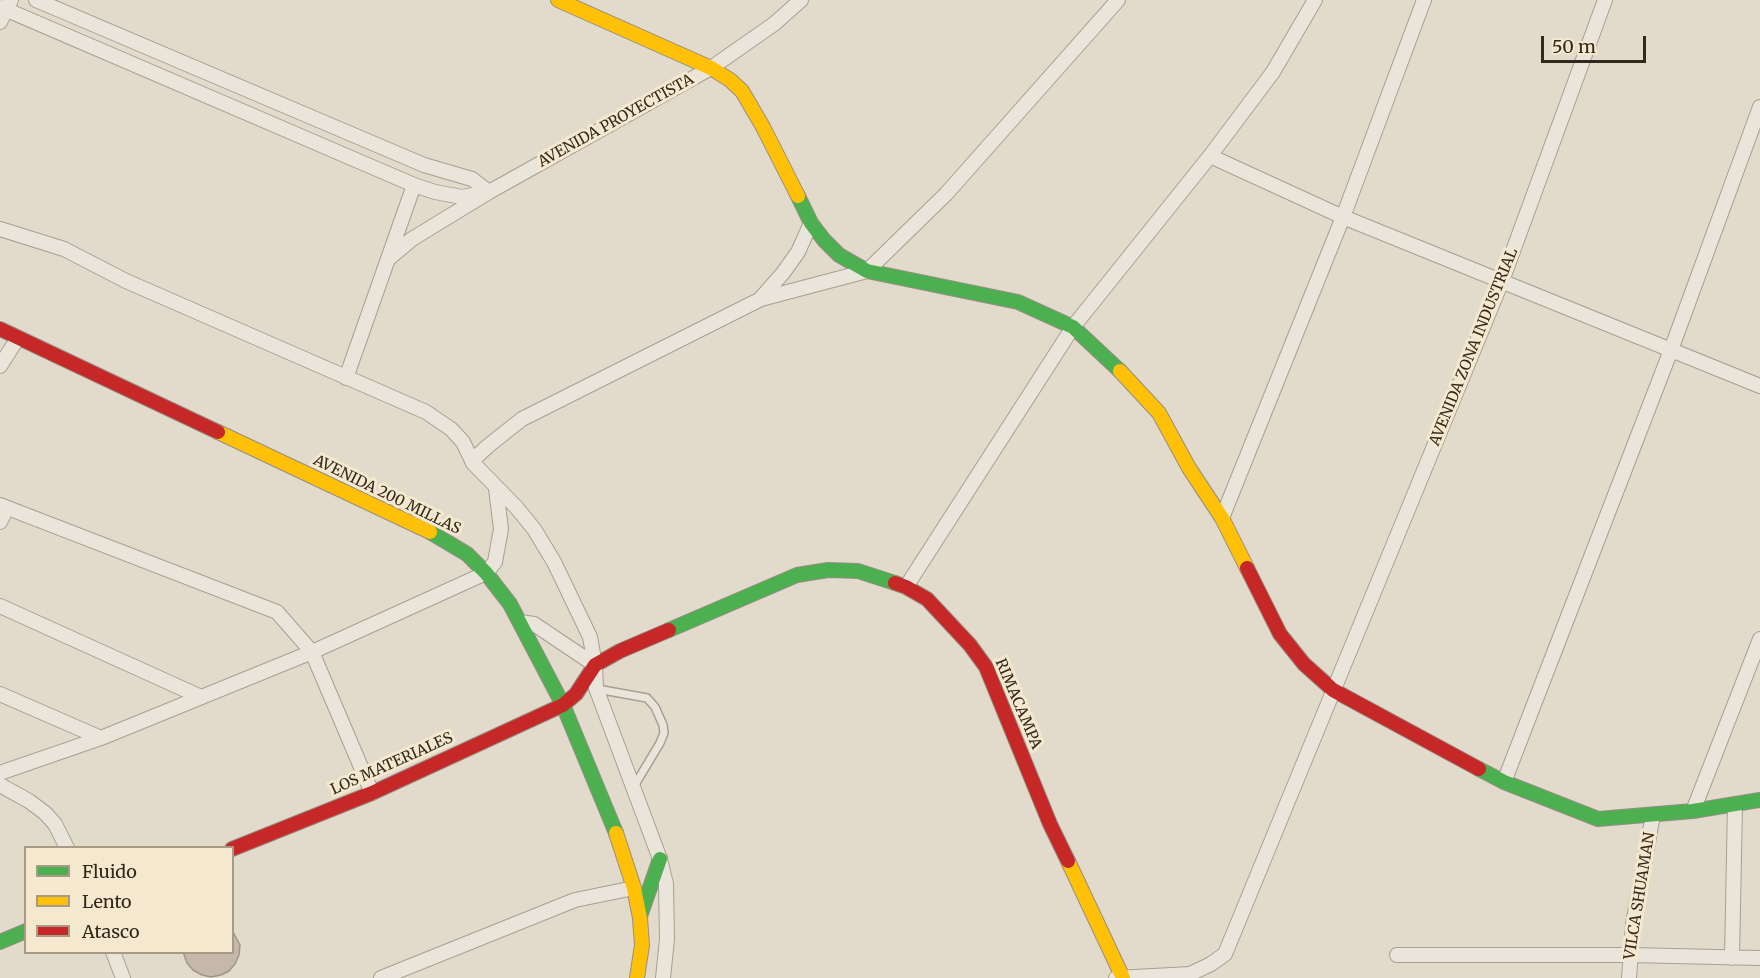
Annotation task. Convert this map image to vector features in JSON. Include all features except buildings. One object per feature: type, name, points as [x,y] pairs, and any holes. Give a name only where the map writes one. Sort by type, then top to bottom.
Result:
[{"type":"street","points":[[36,0],[424,165],[472,178],[489,192],[412,239],[388,259]]},
{"type":"street","points":[[558,0],[711,68],[730,80],[741,91],[763,127],[811,223],[839,255],[867,271],[1018,302],[1072,327],[1117,368],[1159,413],[1189,468],[1222,518],[1280,634],[1304,664],[1333,690],[1504,782],[1598,819],[1693,812],[1760,800]]},
{"type":"street","name":"AVENIDA PROYECTISTA","points":[[4,10],[414,185],[462,197],[489,192],[711,68],[774,24],[801,0]]},
{"type":"street","points":[[472,463],[482,451],[522,419],[761,299],[867,271],[946,194],[1118,0]]},
{"type":"street","points":[[906,587],[1072,327],[1210,156],[1273,72],[1315,0]]},
{"type":"street","points":[[1222,518],[1343,217],[1424,0]]},
{"type":"street","name":"AVENIDA ZONA INDUSTRIAL","points":[[1120,978],[1190,974],[1225,954],[1502,281],[1605,0]]},
{"type":"street","points":[[1504,782],[1671,350],[1760,107]]},
{"type":"street","points":[[1210,156],[1343,217],[1760,386]]},
{"type":"street","points":[[346,378],[414,185]]},
{"type":"street","points":[[761,299],[798,252],[811,223]]},
{"type":"street","points":[[0,229],[64,249],[126,281],[426,412],[452,429],[463,442],[472,463],[516,507],[534,529],[554,562],[590,637],[596,688],[660,859],[666,884],[667,939],[659,978]]},
{"type":"street","name":"AVENIDA 200 MILLAS","points":[[0,329],[439,536],[467,555],[486,573],[510,604],[562,705],[623,850],[640,918],[642,945],[637,978]]},
{"type":"street","points":[[0,366],[18,338]]},
{"type":"street","points":[[0,773],[101,738],[312,652],[486,573],[495,562],[501,529],[496,489]]},
{"type":"street","points":[[0,522],[3,507],[277,612],[312,652],[372,793]]},
{"type":"street","name":"RIMACAMPA","points":[[562,705],[576,694],[595,665],[620,651],[797,575],[828,570],[858,571],[906,587],[927,599],[945,617],[986,667],[1050,824],[1120,978]]},
{"type":"street","points":[[0,606],[201,697]]},
{"type":"street","points":[[520,622],[534,624],[595,665]]},
{"type":"street","points":[[1693,812],[1760,639]]},
{"type":"street","points":[[0,694],[101,738]]},
{"type":"street","name":"LOS MATERIALES","points":[[234,848],[372,793],[562,705]]},
{"type":"street","points":[[0,785],[45,813],[55,824],[67,846]]},
{"type":"street","points":[[1732,958],[1735,804]]},
{"type":"street","name":"VILCA SHUAMAN","points":[[1629,978],[1630,955],[1653,814]]},
{"type":"street","points":[[640,918],[660,859]]},
{"type":"street","points":[[381,978],[575,900],[634,888]]},
{"type":"street","points":[[0,929],[23,932]]},
{"type":"street","points":[[0,942],[23,932]]},
{"type":"street","points":[[114,954],[123,978]]},
{"type":"street","points":[[1397,955],[1630,955],[1760,958]]},
{"type":"lane","points":[[596,688],[647,698],[655,707],[663,725],[664,733],[660,743],[633,788]]},
{"type":"traffic: fast","points":[[798,196],[811,223],[824,240],[839,255],[867,271],[1018,302],[1073,327],[1120,371]]},
{"type":"traffic: fast","points":[[430,532],[467,554],[486,573],[510,604],[563,705],[616,833]]},
{"type":"traffic: fast","points":[[669,630],[797,575],[828,570],[858,571],[895,583]]},
{"type":"traffic: fast","points":[[1479,769],[1504,782],[1598,819],[1693,811],[1760,800]]},
{"type":"traffic: fast","points":[[640,916],[660,859]]},
{"type":"traffic: fast","points":[[0,942],[24,932]]},
{"type":"traffic: slow","points":[[558,0],[711,68],[730,80],[742,91],[798,196]]},
{"type":"traffic: slow","points":[[1120,371],[1159,413],[1189,468],[1222,518],[1247,568]]},
{"type":"traffic: slow","points":[[218,432],[430,532]]},
{"type":"traffic: slow","points":[[616,833],[634,888],[640,918],[642,945],[637,978]]},
{"type":"traffic: slow","points":[[1068,861],[1123,978]]},
{"type":"traffic: jam","points":[[0,329],[218,432]]},
{"type":"traffic: jam","points":[[1247,568],[1280,634],[1304,664],[1333,690],[1479,769]]},
{"type":"traffic: jam","points":[[895,583],[927,599],[970,645],[986,667],[1050,824],[1068,861]]},
{"type":"traffic: jam","points":[[234,848],[372,793],[563,705],[576,694],[595,665],[620,651],[669,630]]}]
